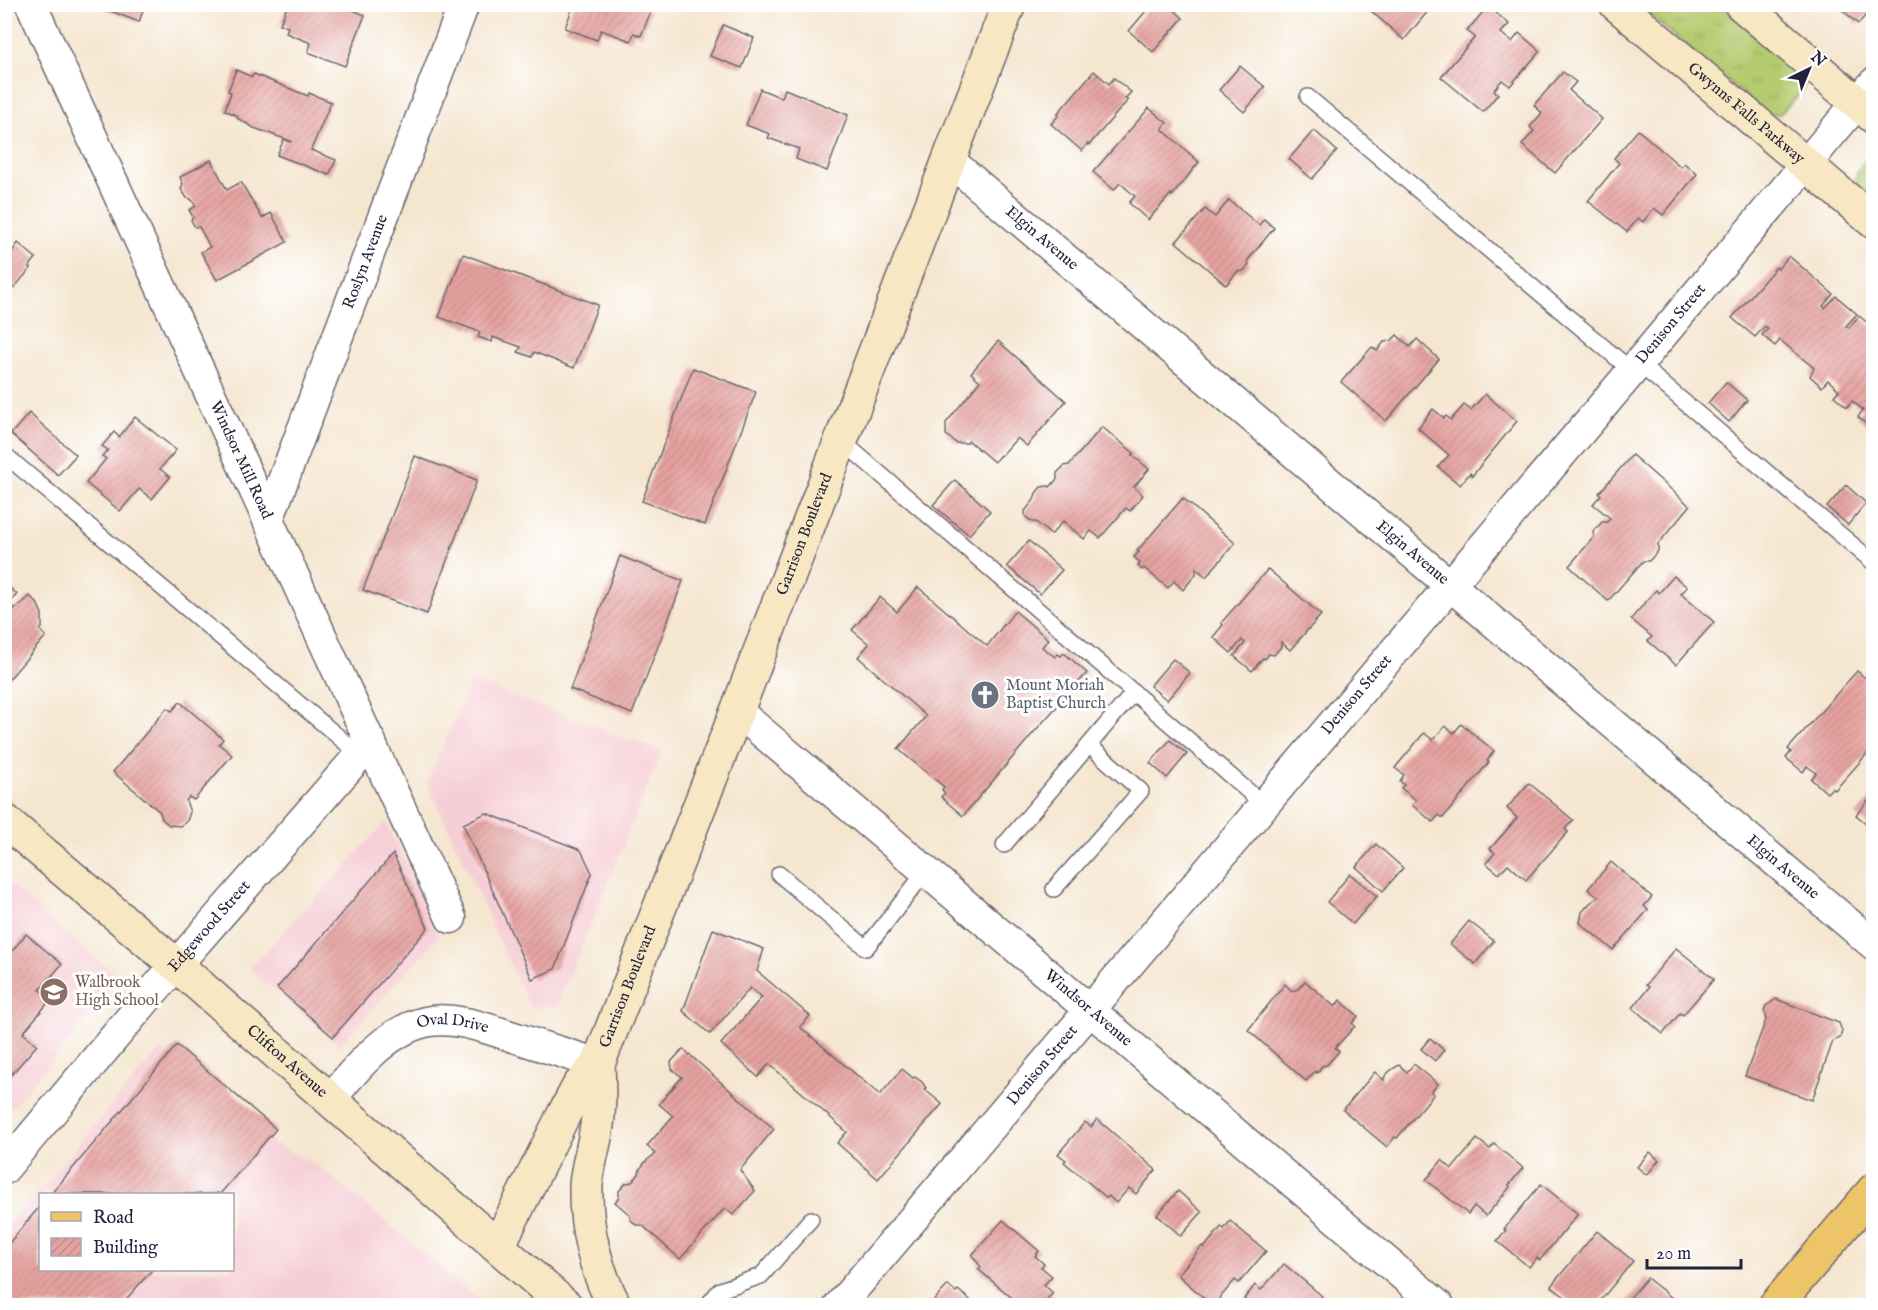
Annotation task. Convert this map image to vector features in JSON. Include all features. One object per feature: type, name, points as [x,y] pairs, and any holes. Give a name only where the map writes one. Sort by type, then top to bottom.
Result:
[{"type":"main road","name":"Garrison Boulevard","points":[[498,1246],[579,1086],[598,1064],[842,441],[1009,4]]},
{"type":"main road","name":"Gwynns Falls Parkway","points":[[1616,4],[1874,222]]},
{"type":"main road","points":[[1741,4],[1868,101]]},
{"type":"main road","name":"Clifton Avenue","points":[[4,820],[176,965],[566,1305]]},
{"type":"main road","name":"Garrison Boulevard","points":[[598,1064],[599,1098],[596,1131],[586,1185],[587,1223],[596,1261],[615,1305]]},
{"type":"main road","points":[[1775,1305],[1874,1190]]},
{"type":"street","name":"Windsor Mill Road","points":[[31,4],[268,520],[365,749],[451,918]]},
{"type":"street","name":"Roslyn Avenue","points":[[268,520],[464,4]]},
{"type":"street","name":"Denison Street","points":[[839,1305],[1805,164],[1868,101]]},
{"type":"street","name":"Elgin Avenue","points":[[950,161],[1874,945]]},
{"type":"street","name":"Windsor Avenue","points":[[737,711],[1438,1305]]},
{"type":"street","name":"Edgewood Street","points":[[4,1169],[176,965],[365,749]]},
{"type":"street","name":"Oval Drive","points":[[330,1100],[357,1067],[379,1048],[400,1033],[424,1022],[451,1020],[482,1027],[598,1064]]},
{"type":"lane","points":[[1308,97],[1874,563]]},
{"type":"lane","points":[[842,441],[1263,804]]},
{"type":"lane","points":[[4,454],[365,749]]},
{"type":"lane","points":[[1004,845],[1134,693]]},
{"type":"lane","points":[[1054,889],[1141,791],[1089,745]]},
{"type":"lane","points":[[779,874],[866,948],[926,872]]},
{"type":"lane","points":[[707,1305],[720,1290],[761,1276],[811,1219]]},
{"type":"shaded area","points":[[471,681],[662,751],[557,1006],[530,1008],[427,782]]},
{"type":"shaded area","points":[[386,822],[439,936],[339,1046],[250,969]]},
{"type":"shaded area","name":"Walbrook High School","points":[[5,880],[113,972],[94,1012],[5,1116]]},
{"type":"shaded area","points":[[161,1049],[272,1142],[320,1167],[485,1305],[5,1306],[5,1229]]},
{"type":"green space","points":[[1638,5],[1720,5],[1799,72],[1805,83],[1803,90],[1780,114],[1767,114]]},
{"type":"green space","points":[[1873,153],[1873,205],[1861,191],[1856,179],[1860,167]]},
{"type":"building","points":[[92,4],[145,4],[139,22]]},
{"type":"building","points":[[288,4],[338,4],[365,15],[345,66],[308,52],[311,43],[286,33],[288,27],[280,24]]},
{"type":"building","points":[[574,4],[645,4],[643,8],[651,11],[641,36],[634,33],[631,41],[601,30],[597,40],[565,28]]},
{"type":"building","points":[[1152,4],[1168,4],[1183,18],[1153,52],[1129,31]]},
{"type":"building","points":[[1363,4],[1434,4],[1404,40]]},
{"type":"building","points":[[1843,4],[1874,4],[1874,6],[1858,24],[1840,8]]},
{"type":"building","points":[[1488,6],[1509,24],[1501,33],[1512,42],[1519,33],[1540,51],[1510,86],[1502,80],[1494,90],[1498,94],[1483,112],[1441,77],[1475,37],[1467,31]]},
{"type":"building","points":[[723,25],[754,38],[742,68],[710,56]]},
{"type":"building","points":[[1240,66],[1265,87],[1244,112],[1219,90]]},
{"type":"building","points":[[236,70],[252,77],[254,74],[308,96],[309,93],[331,102],[311,150],[336,160],[329,175],[277,155],[284,139],[291,141],[254,128],[225,110],[231,92],[228,91]]},
{"type":"building","points":[[1094,71],[1109,84],[1114,78],[1131,92],[1125,99],[1128,100],[1082,151],[1051,124]]},
{"type":"building","points":[[1563,72],[1576,82],[1569,90],[1602,119],[1555,173],[1522,145],[1534,131],[1530,127],[1542,113],[1534,105]]},
{"type":"building","points":[[760,89],[782,98],[785,89],[848,115],[827,171],[796,159],[799,149],[768,138],[770,134],[746,125]]},
{"type":"building","points":[[1149,108],[1167,123],[1162,129],[1199,162],[1172,196],[1171,194],[1148,220],[1129,203],[1135,196],[1120,183],[1114,190],[1093,172]]},
{"type":"building","points":[[1314,130],[1337,151],[1312,179],[1289,159]]},
{"type":"building","points":[[1638,130],[1681,167],[1684,163],[1697,174],[1663,215],[1654,208],[1643,222],[1638,218],[1627,232],[1588,201],[1619,163],[1614,158]]},
{"type":"building","points":[[211,160],[227,190],[241,182],[262,218],[271,213],[287,242],[217,280],[201,252],[210,247],[199,227],[195,227],[191,220],[193,217],[189,210],[196,206],[181,189],[183,184],[180,177]]},
{"type":"building","points":[[1229,200],[1259,225],[1264,219],[1274,228],[1248,260],[1249,265],[1243,271],[1237,272],[1226,285],[1176,242],[1205,209],[1215,217]]},
{"type":"building","points":[[18,243],[36,258],[29,267],[31,268],[14,288],[9,284],[4,290],[4,246],[12,252]]},
{"type":"building","points":[[463,254],[598,305],[574,368],[534,352],[532,357],[518,352],[521,347],[493,337],[492,342],[478,337],[480,332],[439,317]]},
{"type":"building","points":[[1789,256],[1833,294],[1823,306],[1825,308],[1836,296],[1857,314],[1846,326],[1849,328],[1859,316],[1874,328],[1874,425],[1871,428],[1858,417],[1863,410],[1852,401],[1847,407],[1834,396],[1839,390],[1828,380],[1822,387],[1810,376],[1814,368],[1780,340],[1775,346],[1762,335],[1768,329],[1765,326],[1755,337],[1732,318],[1776,267],[1778,269]]},
{"type":"building","points":[[1397,335],[1410,347],[1417,339],[1439,359],[1386,421],[1341,382],[1372,347],[1377,351],[1384,342],[1391,341]]},
{"type":"building","points":[[998,341],[1066,401],[1027,446],[1017,438],[994,462],[969,441],[956,443],[946,435],[946,423],[980,381],[971,373]]},
{"type":"building","points":[[693,368],[756,392],[705,525],[642,501]]},
{"type":"building","points":[[1726,382],[1747,400],[1729,422],[1708,403]]},
{"type":"building","points":[[1485,394],[1517,421],[1472,476],[1470,473],[1460,485],[1438,467],[1449,455],[1418,428],[1433,409],[1444,418],[1446,416],[1451,420],[1464,405],[1471,410]]},
{"type":"building","points":[[29,413],[76,455],[58,475],[11,434]]},
{"type":"building","points":[[135,417],[176,450],[160,469],[170,477],[152,499],[139,489],[120,511],[86,483],[106,459],[102,456],[108,450],[102,446],[114,432],[119,437]]},
{"type":"building","points":[[1102,427],[1134,453],[1132,455],[1149,469],[1134,487],[1143,495],[1130,511],[1126,508],[1100,538],[1091,531],[1084,539],[1063,521],[1051,535],[1025,516],[1025,511],[1041,487],[1050,487],[1057,479],[1057,473],[1064,466],[1069,465]]},
{"type":"building","points":[[1632,455],[1690,506],[1658,544],[1658,551],[1649,561],[1643,561],[1608,601],[1569,566],[1594,537],[1593,532],[1602,522],[1607,522],[1610,518],[1593,504],[1601,495],[1599,493]]},
{"type":"building","points":[[415,456],[477,480],[427,614],[363,590]]},
{"type":"building","points":[[955,480],[990,511],[969,535],[933,505]]},
{"type":"building","points":[[1846,485],[1866,503],[1848,525],[1827,507]]},
{"type":"building","points":[[1183,498],[1235,543],[1206,577],[1196,568],[1196,574],[1183,590],[1174,581],[1168,588],[1144,568],[1142,570],[1138,566],[1140,563],[1134,557]]},
{"type":"building","points":[[1029,541],[1062,570],[1040,594],[1007,566]]},
{"type":"building","points":[[620,556],[683,581],[632,714],[570,689]]},
{"type":"building","points":[[1268,569],[1321,615],[1290,650],[1281,642],[1281,647],[1274,655],[1269,654],[1265,659],[1263,658],[1252,671],[1234,656],[1245,643],[1242,640],[1231,653],[1213,637],[1223,625],[1221,623]]},
{"type":"building","points":[[1674,576],[1687,587],[1681,594],[1714,622],[1676,665],[1648,641],[1652,637],[1631,619],[1656,590],[1659,593]]},
{"type":"building","points":[[4,583],[17,594],[9,604],[15,609],[30,596],[37,603],[42,614],[40,630],[46,636],[4,685]]},
{"type":"building","name":"Mount Moriah Baptist Church","points":[[918,587],[987,646],[1015,611],[1048,639],[1042,647],[1055,657],[1064,653],[1087,673],[963,816],[941,797],[945,793],[942,790],[944,787],[898,749],[926,716],[858,657],[869,644],[852,630],[880,597],[897,612]]},
{"type":"building","points":[[1173,659],[1190,673],[1167,700],[1150,686]]},
{"type":"building","points":[[1857,671],[1874,685],[1874,746],[1835,790],[1832,788],[1827,793],[1811,779],[1816,773],[1807,766],[1803,772],[1786,758],[1791,752],[1788,749]]},
{"type":"building","points":[[180,702],[223,739],[219,744],[232,755],[194,800],[189,797],[186,801],[190,812],[187,821],[180,826],[169,825],[162,819],[160,812],[113,772],[167,708],[172,711]]},
{"type":"building","points":[[1461,724],[1494,751],[1487,761],[1489,762],[1443,818],[1439,815],[1433,822],[1412,805],[1416,800],[1401,788],[1404,785],[1400,781],[1404,775],[1395,768],[1424,733],[1433,740],[1445,726],[1454,733]]},
{"type":"building","points":[[1170,740],[1187,754],[1167,778],[1150,763]]},
{"type":"building","points":[[1529,783],[1573,820],[1565,829],[1568,832],[1526,880],[1508,864],[1499,874],[1486,863],[1495,853],[1490,849],[1517,818],[1507,808]]},
{"type":"building","points":[[1874,794],[1874,830],[1856,815]]},
{"type":"building","points":[[486,813],[581,850],[592,873],[555,969],[532,979],[463,824]]},
{"type":"building","points":[[1376,844],[1403,868],[1383,891],[1356,867]]},
{"type":"building","points":[[393,854],[428,928],[333,1037],[277,988]]},
{"type":"building","points":[[1611,862],[1652,897],[1644,906],[1648,910],[1613,950],[1580,923],[1582,912],[1599,897],[1588,889]]},
{"type":"building","points":[[1350,874],[1377,896],[1353,924],[1327,902]]},
{"type":"building","points":[[1469,921],[1494,941],[1475,964],[1450,944]]},
{"type":"building","points":[[713,929],[764,949],[757,971],[810,1016],[800,1027],[880,1095],[902,1069],[922,1082],[926,1088],[924,1089],[942,1104],[878,1179],[837,1143],[847,1132],[769,1064],[758,1077],[721,1044],[762,997],[750,988],[710,1034],[683,1011]]},
{"type":"building","points":[[26,934],[62,964],[40,990],[51,999],[23,1033],[37,1045],[4,1083],[4,944],[12,951]]},
{"type":"building","points":[[1676,948],[1714,979],[1683,1015],[1680,1013],[1663,1034],[1633,1008],[1649,987],[1646,985]]},
{"type":"building","points":[[1305,981],[1335,1007],[1340,1000],[1358,1016],[1352,1023],[1355,1026],[1335,1048],[1339,1051],[1327,1065],[1322,1066],[1317,1073],[1315,1071],[1306,1081],[1248,1030],[1285,984],[1292,991],[1298,989]]},
{"type":"building","points":[[1776,999],[1839,1023],[1842,1031],[1840,1038],[1833,1041],[1812,1100],[1745,1076],[1767,1017],[1764,1011],[1766,1006]]},
{"type":"building","points":[[1430,1038],[1444,1050],[1435,1061],[1421,1049]]},
{"type":"building","points":[[177,1045],[276,1129],[221,1193],[52,1193]]},
{"type":"building","points":[[683,1049],[774,1129],[740,1170],[755,1191],[733,1215],[725,1208],[680,1259],[642,1225],[636,1225],[630,1219],[630,1215],[615,1202],[619,1197],[619,1191],[626,1183],[632,1182],[646,1161],[655,1154],[647,1146],[673,1116],[659,1104],[682,1077],[672,1069],[671,1062]]},
{"type":"building","points":[[1414,1064],[1438,1084],[1431,1092],[1434,1094],[1387,1147],[1343,1110],[1375,1072],[1384,1080],[1391,1070],[1399,1065],[1407,1072]]},
{"type":"building","points":[[1097,1119],[1156,1170],[1136,1194],[1129,1188],[1116,1203],[1064,1162],[1066,1160],[1058,1154],[1085,1122],[1091,1127]]},
{"type":"building","points":[[1477,1139],[1490,1149],[1494,1144],[1523,1168],[1486,1216],[1474,1206],[1468,1214],[1426,1180],[1442,1160],[1452,1169]]},
{"type":"building","points":[[1650,1152],[1659,1160],[1647,1175],[1637,1167]]},
{"type":"building","points":[[1541,1184],[1578,1214],[1540,1260],[1537,1258],[1529,1267],[1497,1241]]},
{"type":"building","points":[[1178,1191],[1202,1212],[1181,1236],[1157,1215]]},
{"type":"building","points":[[39,1207],[39,1271],[151,1271],[121,1305],[4,1305],[4,1249]]},
{"type":"building","points":[[1003,1220],[1039,1251],[1035,1256],[1044,1264],[1041,1267],[1052,1276],[1044,1285],[1053,1293],[1042,1305],[1024,1305],[1018,1300],[1017,1302],[978,1269],[981,1267],[972,1255]]},
{"type":"building","points":[[1230,1221],[1266,1251],[1239,1283],[1235,1280],[1213,1306],[1178,1275],[1202,1246],[1204,1248],[1221,1227],[1224,1229]]},
{"type":"building","points":[[1597,1231],[1633,1261],[1596,1306],[1594,1304],[1575,1305],[1551,1286]]},
{"type":"building","points":[[1284,1264],[1322,1296],[1315,1305],[1247,1305],[1249,1303],[1244,1299],[1255,1285],[1261,1290]]},
{"type":"building","points":[[1647,1278],[1681,1305],[1629,1305],[1627,1301]]},
{"type":"building","points":[[948,1285],[956,1292],[958,1290],[976,1305],[930,1305]]},
{"type":"place","name":"Mount Moriah Baptist Church","points":[[985,695]]},
{"type":"place","name":"Walbrook High School","points":[[54,992]]}]
